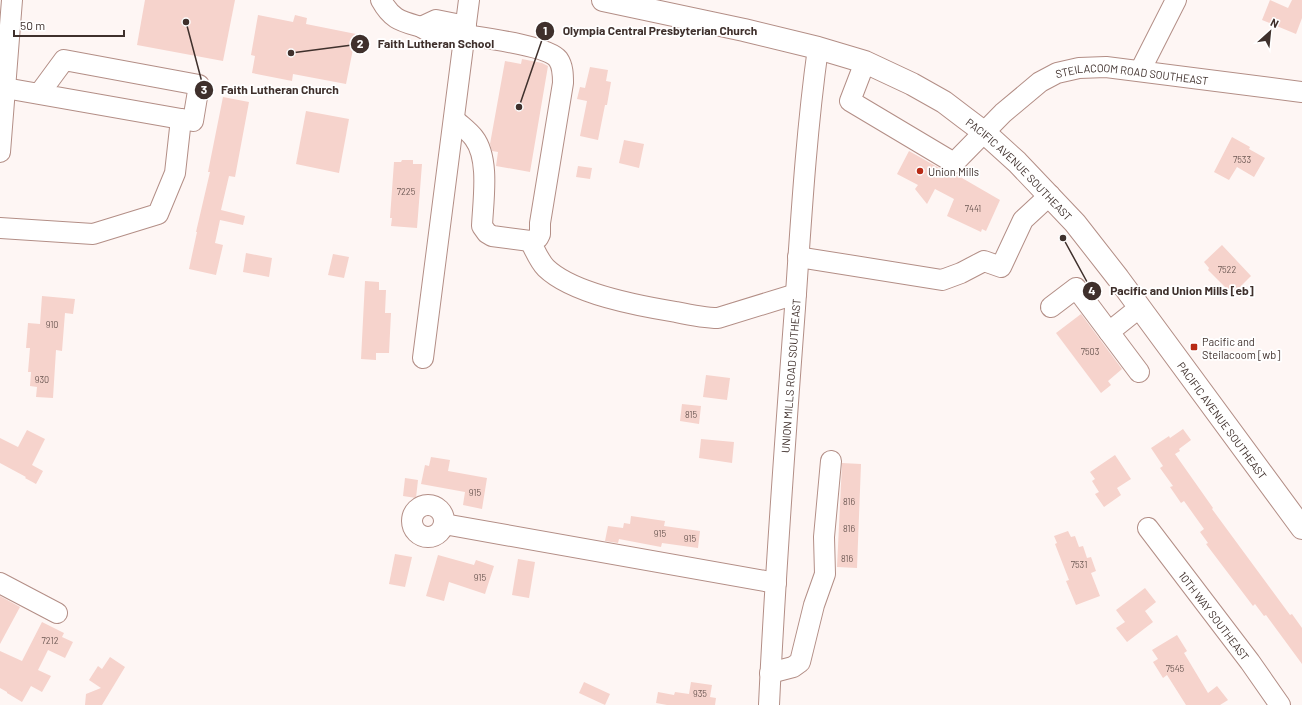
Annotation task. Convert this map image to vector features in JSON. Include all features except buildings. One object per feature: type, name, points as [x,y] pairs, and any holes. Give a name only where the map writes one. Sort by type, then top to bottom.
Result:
[{"type":"main road","name":"PACIFIC AVENUE SOUTHEAST","points":[[603,0],[658,11],[818,48],[865,62],[912,84],[944,102],[985,133],[1017,162],[1075,223],[1302,528]]},
{"type":"street","points":[[0,152],[12,0]]},
{"type":"street","points":[[382,0],[387,11],[397,19],[422,27],[436,20],[465,34],[536,48],[549,52],[558,59],[562,66],[563,83],[540,223],[540,234],[538,238],[530,241],[492,236],[484,230],[482,226],[484,172],[481,154],[478,143],[473,136],[454,119]]},
{"type":"street","points":[[423,358],[469,0]]},
{"type":"street","points":[[1140,71],[1176,0]]},
{"type":"street","name":"UNION MILLS ROAD SOUTHEAST","points":[[769,705],[778,526],[798,257],[812,91],[818,48]]},
{"type":"street","points":[[5,88],[39,94],[181,119],[193,121],[200,84],[64,60],[39,94]]},
{"type":"street","name":"STEILACOOM ROAD SOUTHEAST","points":[[865,62],[850,101],[954,163],[1022,96],[1040,82],[1057,73],[1079,68],[1106,67],[1302,92]]},
{"type":"street","points":[[0,228],[93,234],[158,214],[175,174],[181,119]]},
{"type":"street","points":[[798,257],[942,280],[961,273],[984,261],[1001,267],[1023,220],[1050,195]]},
{"type":"street","points":[[530,241],[545,267],[559,277],[582,289],[662,310],[709,318],[718,318],[796,294]]},
{"type":"street","points":[[1051,307],[1076,288],[1139,372]]},
{"type":"street","points":[[1109,332],[1139,308]]},
{"type":"street","points":[[770,673],[793,667],[800,662],[814,605],[824,574],[824,536],[831,461]]},
{"type":"street","points":[[444,524],[776,583]]},
{"type":"street","name":"10TH WAY SOUTHEAST","points":[[1148,528],[1250,662],[1280,705]]},
{"type":"street","points":[[0,583],[57,613]]},
{"type":"place","name":"Faith Lutheran Church","points":[[186,22]]},
{"type":"place","name":"Faith Lutheran School","points":[[291,53]]},
{"type":"place","name":"Olympia Central Presbyterian Church","points":[[519,107]]},
{"type":"place","name":"Union Mills","points":[[920,171]]},
{"type":"place","name":"Pacific and Union Mills [eb]","points":[[1063,238]]},
{"type":"place","name":"Pacific and Steilacoom [wb]","points":[[1194,347]]}]
